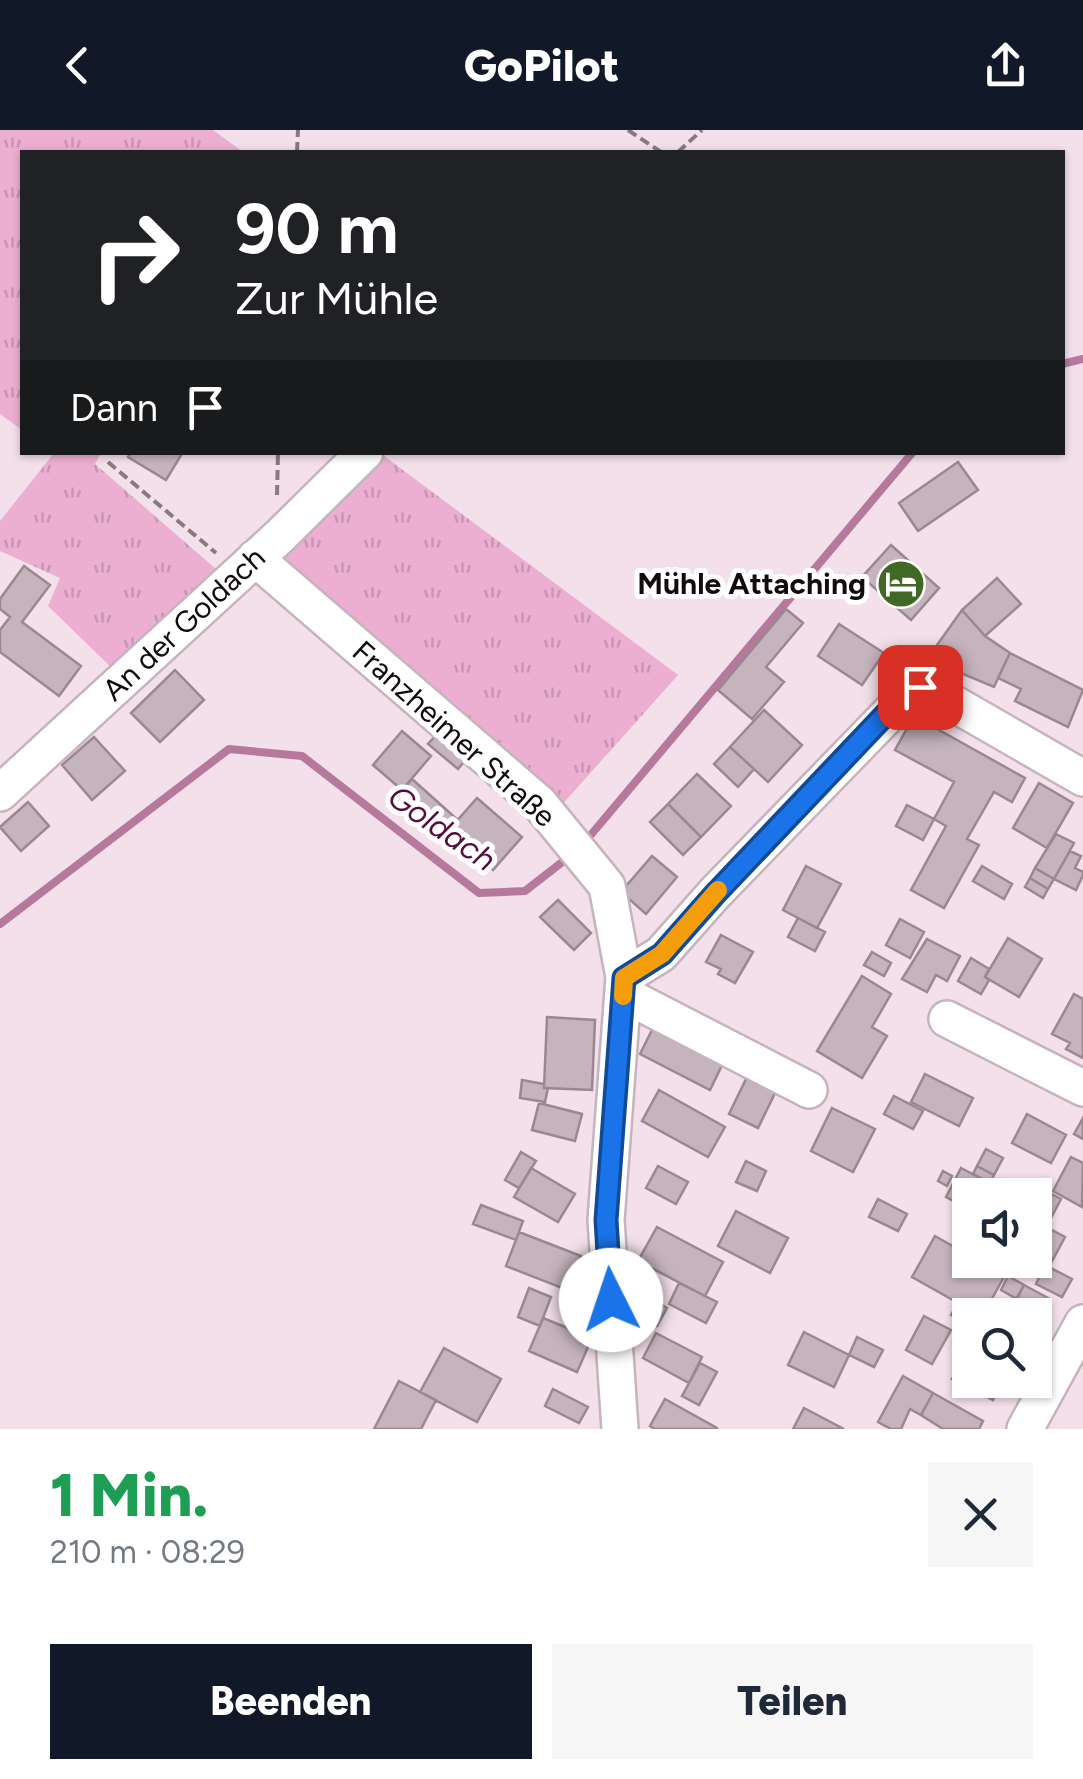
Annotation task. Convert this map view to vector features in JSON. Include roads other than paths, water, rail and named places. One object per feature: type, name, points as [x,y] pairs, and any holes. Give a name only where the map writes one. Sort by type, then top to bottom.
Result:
[{"type":"street","name":"An der Goldach","points":[[0,793],[362,455]]},
{"type":"street","name":"Franzheimer Straße","points":[[259,555],[538,803],[607,886],[623,986],[606,1220],[620,1429]]},
{"type":"street","points":[[809,1090],[623,986],[662,954],[912,690],[920,687],[939,695],[1083,778]]},
{"type":"street","points":[[947,1019],[1083,1088]]},
{"type":"street","points":[[1025,1429],[1083,1323]]},
{"type":"waterway","name":"Goldach","points":[[1065,363],[1083,359]]},
{"type":"waterway","name":"Goldach","points":[[584,843],[910,455]]},
{"type":"waterway","name":"Goldach","points":[[0,924],[229,749],[302,756],[479,893],[525,891],[570,856]]},
{"type":"place","name":"Mühle Attaching","points":[[901,584]]}]
